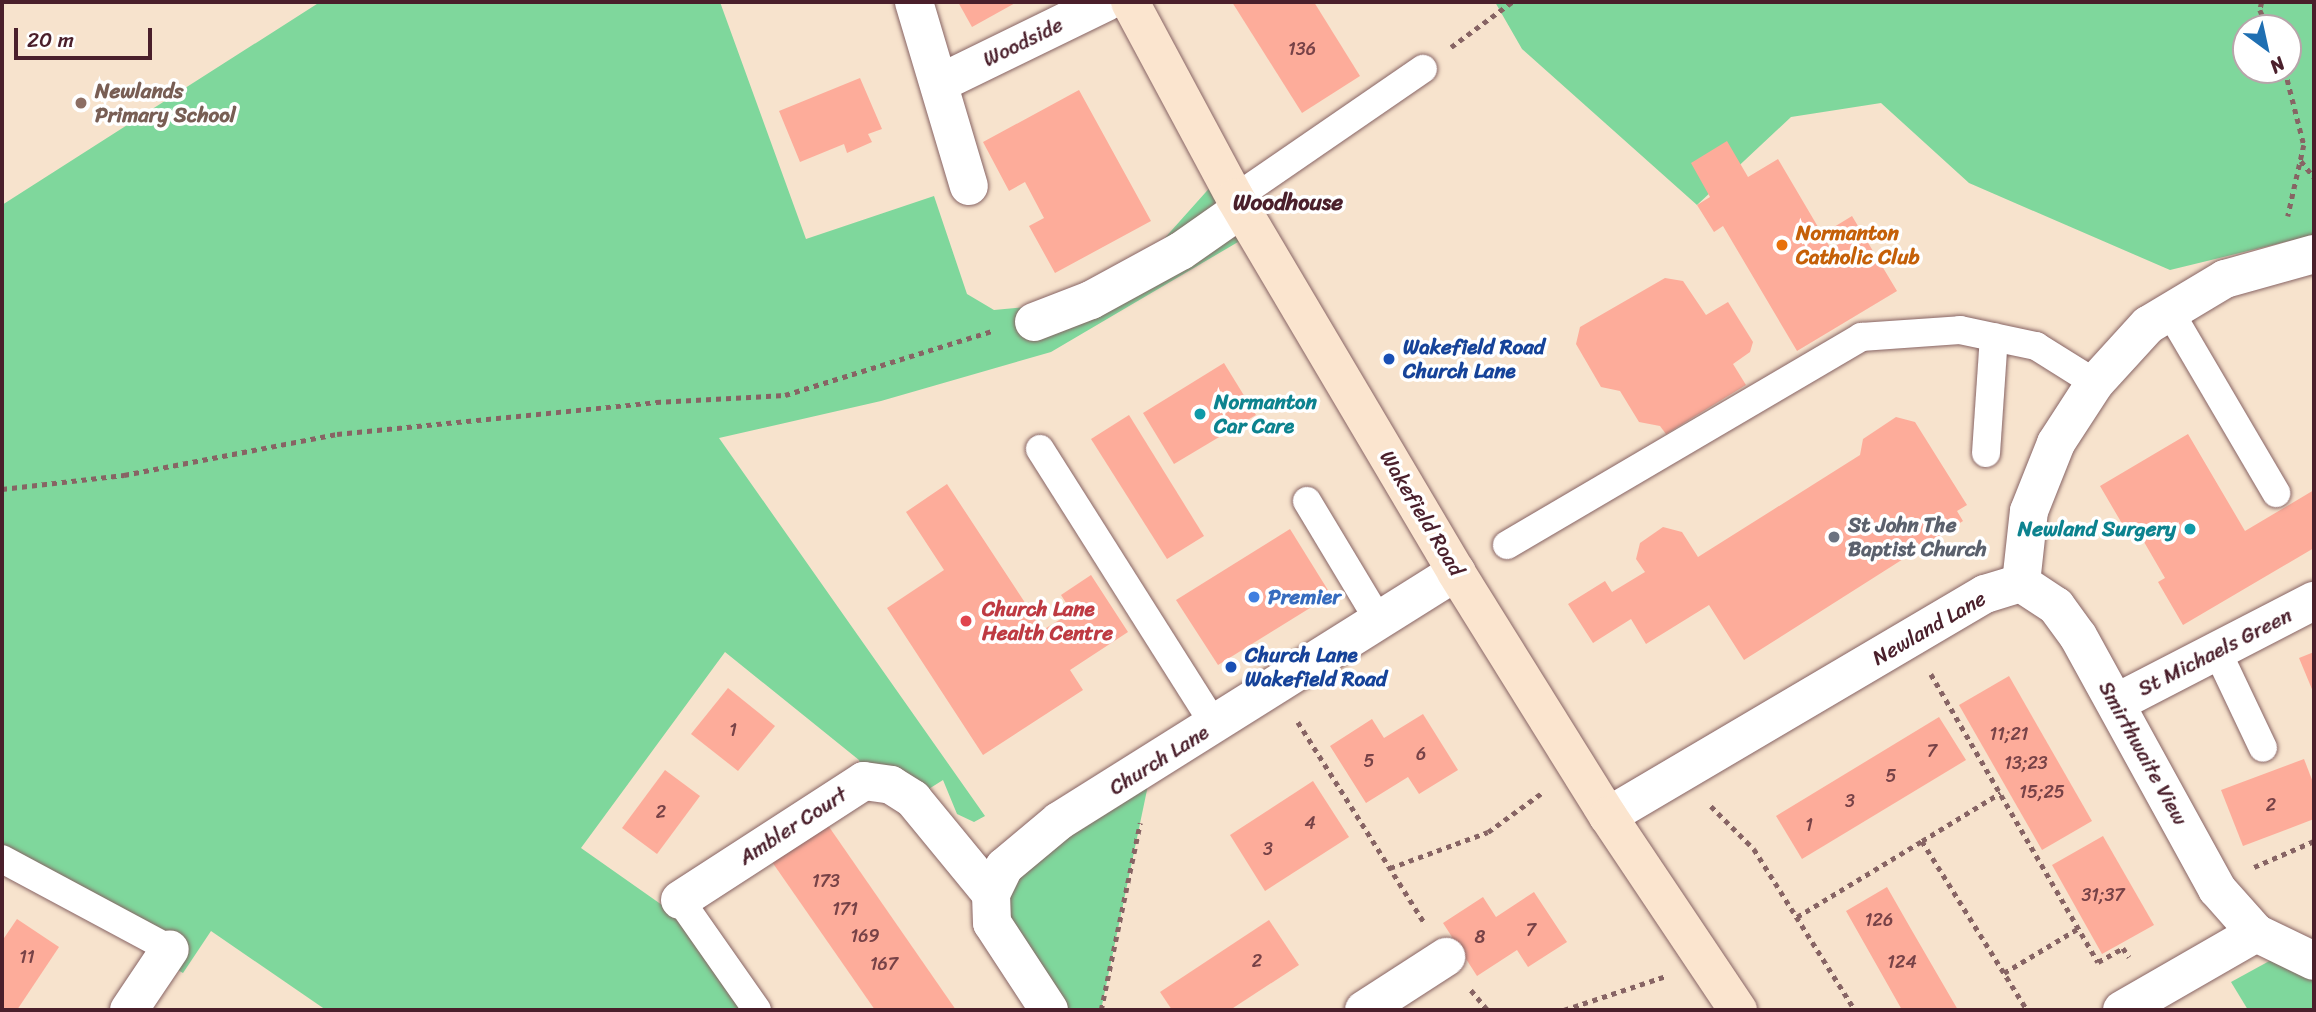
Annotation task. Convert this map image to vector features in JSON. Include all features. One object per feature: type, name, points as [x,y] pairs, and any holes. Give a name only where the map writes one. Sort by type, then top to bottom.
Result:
[{"type":"street","points":[[914,2],[969,186]]},
{"type":"street","name":"Woodside","points":[[940,83],[1107,2]]},
{"type":"street","name":"Wakefield Road","points":[[1130,2],[1238,204],[1456,572],[1608,816],[1738,1010]]},
{"type":"street","points":[[1034,322],[1091,300],[1181,251],[1238,204]]},
{"type":"street","points":[[2021,583],[2029,511],[2056,443],[2095,383],[2148,325],[2225,279],[2298,258]]},
{"type":"street","name":"Church Lane","points":[[990,894],[1004,867],[1024,846],[1456,572]]},
{"type":"street","name":"Newland Lane","points":[[1608,816],[1985,594],[2021,583]]},
{"type":"street","name":"Smirthwaite View","points":[[2021,583],[2056,606],[2078,636],[2214,885],[2256,933],[2314,961]]},
{"type":"street","name":"St Michaels Green","points":[[2116,703],[2314,601]]},
{"type":"street","name":"Ambler Court","points":[[680,900],[864,781],[891,785],[913,799],[990,894]]},
{"type":"street","points":[[990,894],[992,923],[1049,1010]]},
{"type":"street","points":[[2131,1006],[2256,933]]},
{"type":"street","points":[[129,1010],[170,949]]},
{"type":"street","points":[[1364,1010],[1446,957]]},
{"type":"lane","points":[[1238,204],[1423,69]]},
{"type":"lane","points":[[2170,312],[2276,493]]},
{"type":"lane","points":[[1507,545],[1861,337],[1960,330],[2036,346],[2095,383]]},
{"type":"lane","points":[[1986,453],[1994,337]]},
{"type":"lane","points":[[1040,449],[1215,726]]},
{"type":"lane","points":[[1307,501],[1379,621]]},
{"type":"lane","points":[[2217,651],[2263,748]]},
{"type":"lane","points":[[2,859],[170,949]]},
{"type":"lane","points":[[680,900],[757,1010]]},
{"type":"path","points":[[1423,69],[1512,2]]},
{"type":"path","points":[[2289,84],[2304,145],[2301,161],[2298,258]]},
{"type":"path","points":[[2301,161],[2314,177]]},
{"type":"path","points":[[2,489],[124,474],[337,434],[656,402],[785,395],[950,342],[1034,322]]},
{"type":"path","points":[[1910,638],[2098,962],[2123,948],[2131,1006]]},
{"type":"path","points":[[1276,687],[1446,957],[1488,1010]]},
{"type":"path","points":[[1101,1010],[1152,766]]},
{"type":"path","points":[[1390,868],[1488,832],[1578,768]]},
{"type":"path","points":[[1675,777],[1731,821],[1797,917],[1855,1010]]},
{"type":"path","points":[[1797,917],[2000,793]]},
{"type":"path","points":[[1922,841],[2027,1010]]},
{"type":"path","points":[[2214,885],[2314,841]]},
{"type":"path","points":[[2004,973],[2078,928]]},
{"type":"path","points":[[1564,1010],[1706,962]]},
{"type":"green space","points":[[320,2],[720,2],[806,239],[934,196],[967,294],[994,310],[1026,307],[1067,295],[1163,240],[1222,174],[1255,232],[1051,352],[881,401],[719,438],[985,816],[974,822],[957,814],[943,780],[913,799],[864,781],[859,760],[725,652],[581,848],[662,905],[680,900],[757,1010],[326,1010],[211,931],[183,973],[2,868],[2,205]]},
{"type":"green space","points":[[1495,2],[2314,2],[2314,235],[2170,270],[1969,183],[1881,103],[1791,117],[1697,205],[1522,49]]},
{"type":"green space","points":[[1152,766],[1101,1010],[1049,1010],[1006,946],[1004,867]]},
{"type":"green space","points":[[2273,959],[2314,981],[2314,1010],[2248,1010],[2231,982]]},
{"type":"building","points":[[958,2],[1017,2],[972,27]]},
{"type":"building","points":[[1232,2],[1314,2],[1360,76],[1302,113]]},
{"type":"building","points":[[860,78],[882,129],[868,134],[872,142],[847,153],[844,144],[800,162],[779,111]]},
{"type":"building","points":[[1079,90],[1151,221],[1055,273],[1029,226],[1044,218],[1025,182],[1009,191],[983,142]]},
{"type":"building","name":"Normanton Catholic Club","points":[[1727,141],[1748,177],[1778,159],[1831,249],[1842,242],[1834,227],[1852,216],[1897,291],[1797,351],[1723,226],[1714,232],[1697,205],[1710,197],[1691,163]]},
{"type":"building","points":[[1665,278],[1683,281],[1706,315],[1728,302],[1753,342],[1750,352],[1733,364],[1746,385],[1666,434],[1660,426],[1639,422],[1620,391],[1601,387],[1576,344],[1580,327]]},
{"type":"building","name":"Normanton Car Care","points":[[1224,363],[1256,415],[1174,464],[1143,413]]},
{"type":"building","name":"Normanton Car Care","points":[[1129,415],[1204,536],[1167,559],[1091,439]]},
{"type":"building","name":"St John The Baptist Church","points":[[1896,417],[1915,422],[1967,505],[1957,511],[1963,521],[1744,660],[1709,605],[1646,644],[1631,619],[1593,643],[1568,604],[1605,581],[1612,592],[1645,572],[1636,559],[1640,543],[1663,527],[1682,532],[1698,557],[1860,455],[1863,439]]},
{"type":"building","name":"Newland Surgery","points":[[2188,434],[2245,531],[2314,490],[2314,548],[2183,625],[2158,582],[2165,578],[2133,523],[2124,527],[2100,486]]},
{"type":"building","name":"Church Lane Health Centre","points":[[947,484],[1043,630],[1072,612],[1061,595],[1091,575],[1128,632],[1070,670],[1083,690],[983,755],[887,608],[944,570],[906,512]]},
{"type":"building","name":"Premier","points":[[1290,529],[1331,595],[1218,665],[1176,600]]},
{"type":"building","points":[[2314,652],[2314,694],[2299,658]]},
{"type":"building","points":[[2009,676],[2092,821],[2042,850],[1959,705]]},
{"type":"building","points":[[728,688],[775,726],[738,771],[691,734]]},
{"type":"building","points":[[1423,714],[1458,770],[1419,794],[1408,777],[1366,803],[1330,746],[1372,719],[1384,738]]},
{"type":"building","points":[[1939,717],[1966,760],[1802,859],[1776,816]]},
{"type":"building","points":[[2304,759],[2314,785],[2314,819],[2243,846],[2221,790]]},
{"type":"building","points":[[665,770],[700,796],[657,854],[622,828]]},
{"type":"building","points":[[1313,781],[1349,837],[1265,891],[1230,835]]},
{"type":"building","points":[[825,821],[956,1010],[875,1010],[770,859]]},
{"type":"building","points":[[2103,836],[2154,925],[2102,954],[2052,865]]},
{"type":"building","points":[[1887,887],[1958,1010],[1902,1010],[1846,911]]},
{"type":"building","points":[[1534,892],[1567,942],[1528,967],[1517,950],[1477,976],[1443,923],[1483,897],[1496,917]]},
{"type":"building","points":[[17,919],[59,947],[17,1010],[2,1010],[2,941]]},
{"type":"building","points":[[1269,920],[1299,965],[1230,1010],[1172,1010],[1160,992]]},
{"type":"place","name":"Newlands Primary School","points":[[81,103]]},
{"type":"place","name":"Normanton Catholic Club","points":[[1782,245]]},
{"type":"place","name":"Wakefield Road Church Lane","points":[[1389,359]]},
{"type":"place","name":"Normanton Car Care","points":[[1200,414]]},
{"type":"place","name":"Newland Surgery","points":[[2190,529]]},
{"type":"place","name":"St John The Baptist Church","points":[[1834,537]]},
{"type":"place","name":"Premier","points":[[1254,597]]},
{"type":"place","name":"Church Lane Health Centre","points":[[966,621]]},
{"type":"place","name":"Church Lane Wakefield Road","points":[[1231,667]]},
{"type":"district","name":"Woodhouse","points":[[1288,203]]}]
